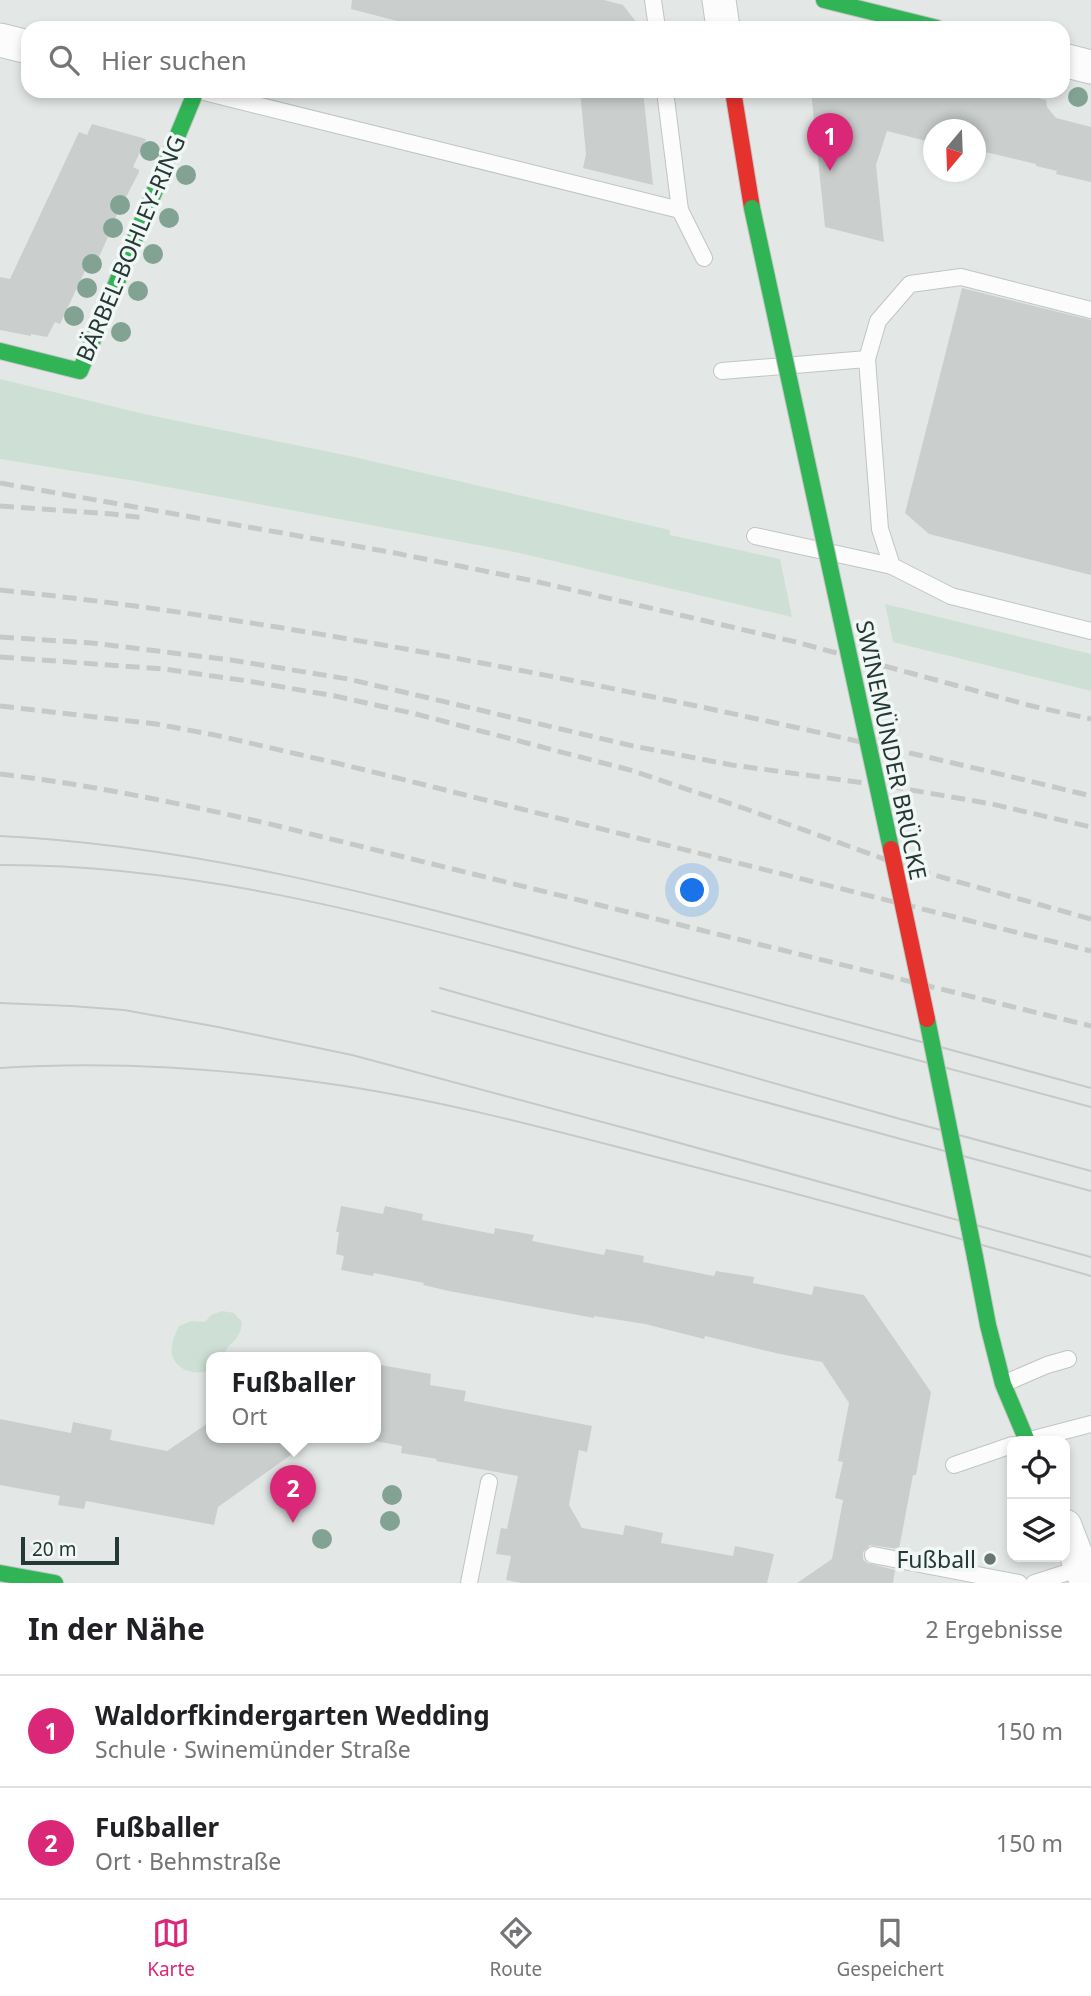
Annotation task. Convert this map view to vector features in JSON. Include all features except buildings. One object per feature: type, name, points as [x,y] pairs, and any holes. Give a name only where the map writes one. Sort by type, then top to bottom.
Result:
[{"type":"street","points":[[719,0],[722,21]]},
{"type":"street","points":[[824,0],[909,21]]},
{"type":"street","points":[[0,40],[21,45]]},
{"type":"street","points":[[1070,62],[1091,67]]},
{"type":"street","name":"BÄRBEL-BOHLEY-RING","points":[[0,351],[80,370],[195,98]]},
{"type":"street","name":"SWINEMÜNDER BRÜCKE","points":[[734,98],[752,208],[928,1022],[993,1343],[1003,1384],[1024,1436]]},
{"type":"street","points":[[1070,1539],[1084,1576]]},
{"type":"street","points":[[0,1573],[55,1583]]},
{"type":"lane","points":[[653,0],[656,21]]},
{"type":"lane","points":[[226,98],[680,210]]},
{"type":"lane","points":[[666,98],[680,210],[704,258]]},
{"type":"lane","points":[[892,566],[880,530],[867,359],[878,321],[910,284],[961,277],[1091,310]]},
{"type":"lane","points":[[722,371],[867,359]]},
{"type":"lane","points":[[755,536],[892,566],[951,596],[1091,631]]},
{"type":"lane","points":[[1003,1384],[1068,1359]]},
{"type":"lane","points":[[1045,1436],[1091,1424]]},
{"type":"lane","points":[[954,1465],[1007,1447]]},
{"type":"lane","points":[[469,1583],[489,1482]]},
{"type":"lane","points":[[873,1555],[1018,1583]]},
{"type":"lane","points":[[1034,1583],[1084,1576]]},
{"type":"green space","points":[[0,379],[144,414],[354,457],[670,530],[670,535],[780,559],[792,617],[515,552],[135,481],[0,459]]},
{"type":"green space","points":[[885,604],[1091,654],[1091,691],[893,642]]},
{"type":"green space","points":[[222,1311],[234,1313],[242,1322],[239,1334],[226,1352],[206,1352],[206,1371],[183,1369],[172,1355],[173,1340],[179,1326],[192,1321],[205,1322],[211,1315]]},
{"type":"tram line","points":[[0,836],[139,849],[344,888],[547,940],[1091,1088]]},
{"type":"tram line","points":[[0,865],[145,873],[288,897],[358,912],[1091,1107]]},
{"type":"tram line","points":[[440,988],[1091,1171]]},
{"type":"tram line","points":[[0,1003],[124,1010],[352,1055],[1091,1257]]},
{"type":"tram line","points":[[432,1011],[1091,1191]]},
{"type":"tram line","points":[[0,1068],[81,1065],[244,1073],[324,1083],[453,1106],[718,1173],[1091,1276]]},
{"type":"railway","points":[[0,483],[395,553],[534,581],[796,642],[1032,706],[1091,719]]},
{"type":"railway","points":[[0,506],[145,518]]},
{"type":"railway","points":[[0,590],[263,625],[524,671],[808,730],[1091,796]]},
{"type":"railway","points":[[0,637],[92,643],[231,660],[348,679],[633,746],[732,765],[894,787],[992,804],[1091,827]]},
{"type":"railway","points":[[0,657],[164,669],[335,696],[416,714],[630,770],[909,868],[1091,919]]},
{"type":"railway","points":[[0,706],[156,724],[215,735],[1091,951]]},
{"type":"railway","points":[[0,774],[138,796],[274,825],[1091,1026]]},
{"type":"traffic: fast","points":[[824,0],[909,21]]},
{"type":"traffic: fast","points":[[0,351],[80,371],[193,98]]},
{"type":"traffic: fast","points":[[752,208],[891,849]]},
{"type":"traffic: fast","points":[[927,1019],[975,1257]]},
{"type":"traffic: fast","points":[[975,1257],[1003,1384],[1025,1436]]},
{"type":"traffic: fast","points":[[0,1573],[55,1583]]},
{"type":"traffic: jam","points":[[734,98],[752,208]]},
{"type":"traffic: jam","points":[[891,849],[927,1019]]},
{"type":"place","name":"Waldorfkindergarten Wedding","points":[[830,171]]},
{"type":"place","name":"Fußballer","points":[[293,1523]]},
{"type":"place","name":"Fußball","points":[[990,1559]]}]
